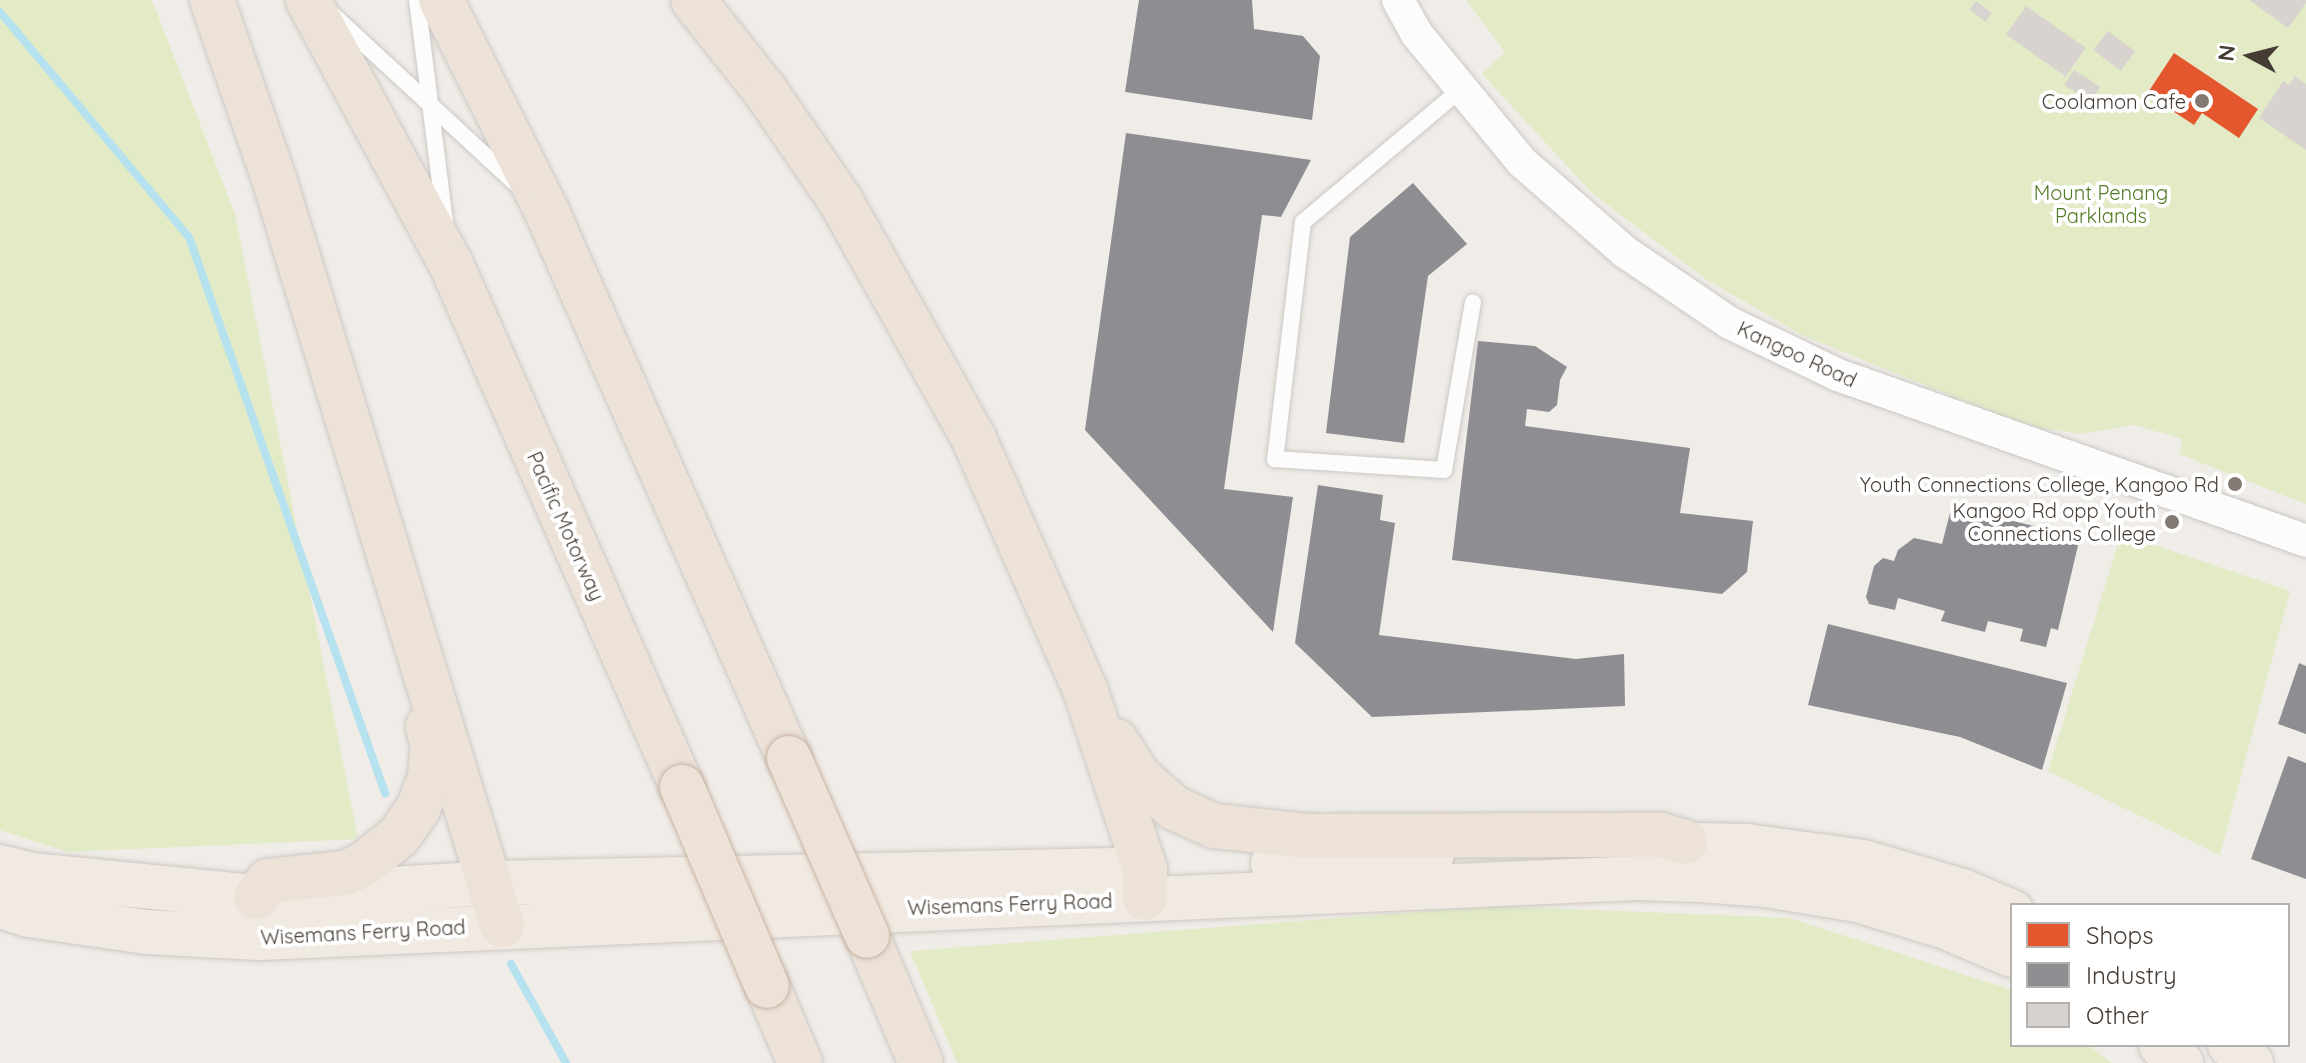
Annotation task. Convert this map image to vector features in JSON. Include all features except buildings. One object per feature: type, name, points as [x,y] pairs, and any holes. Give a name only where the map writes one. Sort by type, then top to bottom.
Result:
[{"type":"highway","points":[[212,0],[275,182],[502,925]]},
{"type":"highway","name":"Pacific Motorway","points":[[308,0],[451,264],[800,1063]]},
{"type":"highway","points":[[441,0],[547,212],[921,1063]]},
{"type":"highway","points":[[693,0],[766,92],[840,200],[974,439],[1085,689],[1145,884]]},
{"type":"highway","points":[[256,897],[268,881],[346,873],[364,864],[399,836],[418,809],[430,777],[433,745],[406,648],[414,638]]},
{"type":"highway","points":[[1085,689],[1095,693],[1117,744],[1138,776],[1174,808],[1214,826],[1309,836],[1661,835],[1685,842]]},
{"type":"main road","name":"Wisemans Ferry Road","points":[[0,906],[29,915],[147,932],[259,938],[1145,884],[1685,842],[1789,850],[1863,862],[1962,891],[2010,911]]},
{"type":"main road","name":"Wisemans Ferry Road","points":[[0,867],[31,875],[256,897],[491,883],[1145,884],[1636,878],[1702,880],[1858,900],[1946,927],[2010,954]]},
{"type":"main road","points":[[2163,1047],[2181,1063]]},
{"type":"main road","points":[[2232,1047],[2251,1063]]},
{"type":"street","name":"Kangoo Road","points":[[1398,0],[1416,33],[1522,162],[1581,217],[1671,285],[1730,323],[1838,375],[2306,541]]},
{"type":"lane","points":[[317,0],[547,212]]},
{"type":"lane","points":[[417,0],[451,264]]},
{"type":"lane","points":[[1460,90],[1303,222],[1275,459],[1444,470],[1473,302]]},
{"type":"green space","points":[[0,0],[152,0],[235,214],[358,839],[67,852],[0,830]]},
{"type":"green space","name":"Mount Penang Parklands","points":[[1466,0],[2306,0],[2306,504],[2179,454],[2182,439],[2135,425],[2080,434],[2037,427],[1974,405],[1802,335],[1707,280],[1593,194],[1482,74],[1505,52]]},
{"type":"green space","points":[[2121,534],[2290,591],[2220,855],[2048,771]]},
{"type":"green space","points":[[1494,906],[1790,918],[2010,989],[2010,1047],[2091,1047],[2111,1063],[957,1063],[910,951]]},
{"type":"waterway","points":[[0,12],[189,237],[385,793]]},
{"type":"waterway","points":[[511,964],[566,1063]]},
{"type":"place","name":"Coolamon Cafe","points":[[2202,101]]},
{"type":"place","name":"Youth Connections College, Kangoo Rd","points":[[2235,484]]},
{"type":"place","name":"Kangoo Rd opp Youth Connections College","points":[[2172,522]]}]
